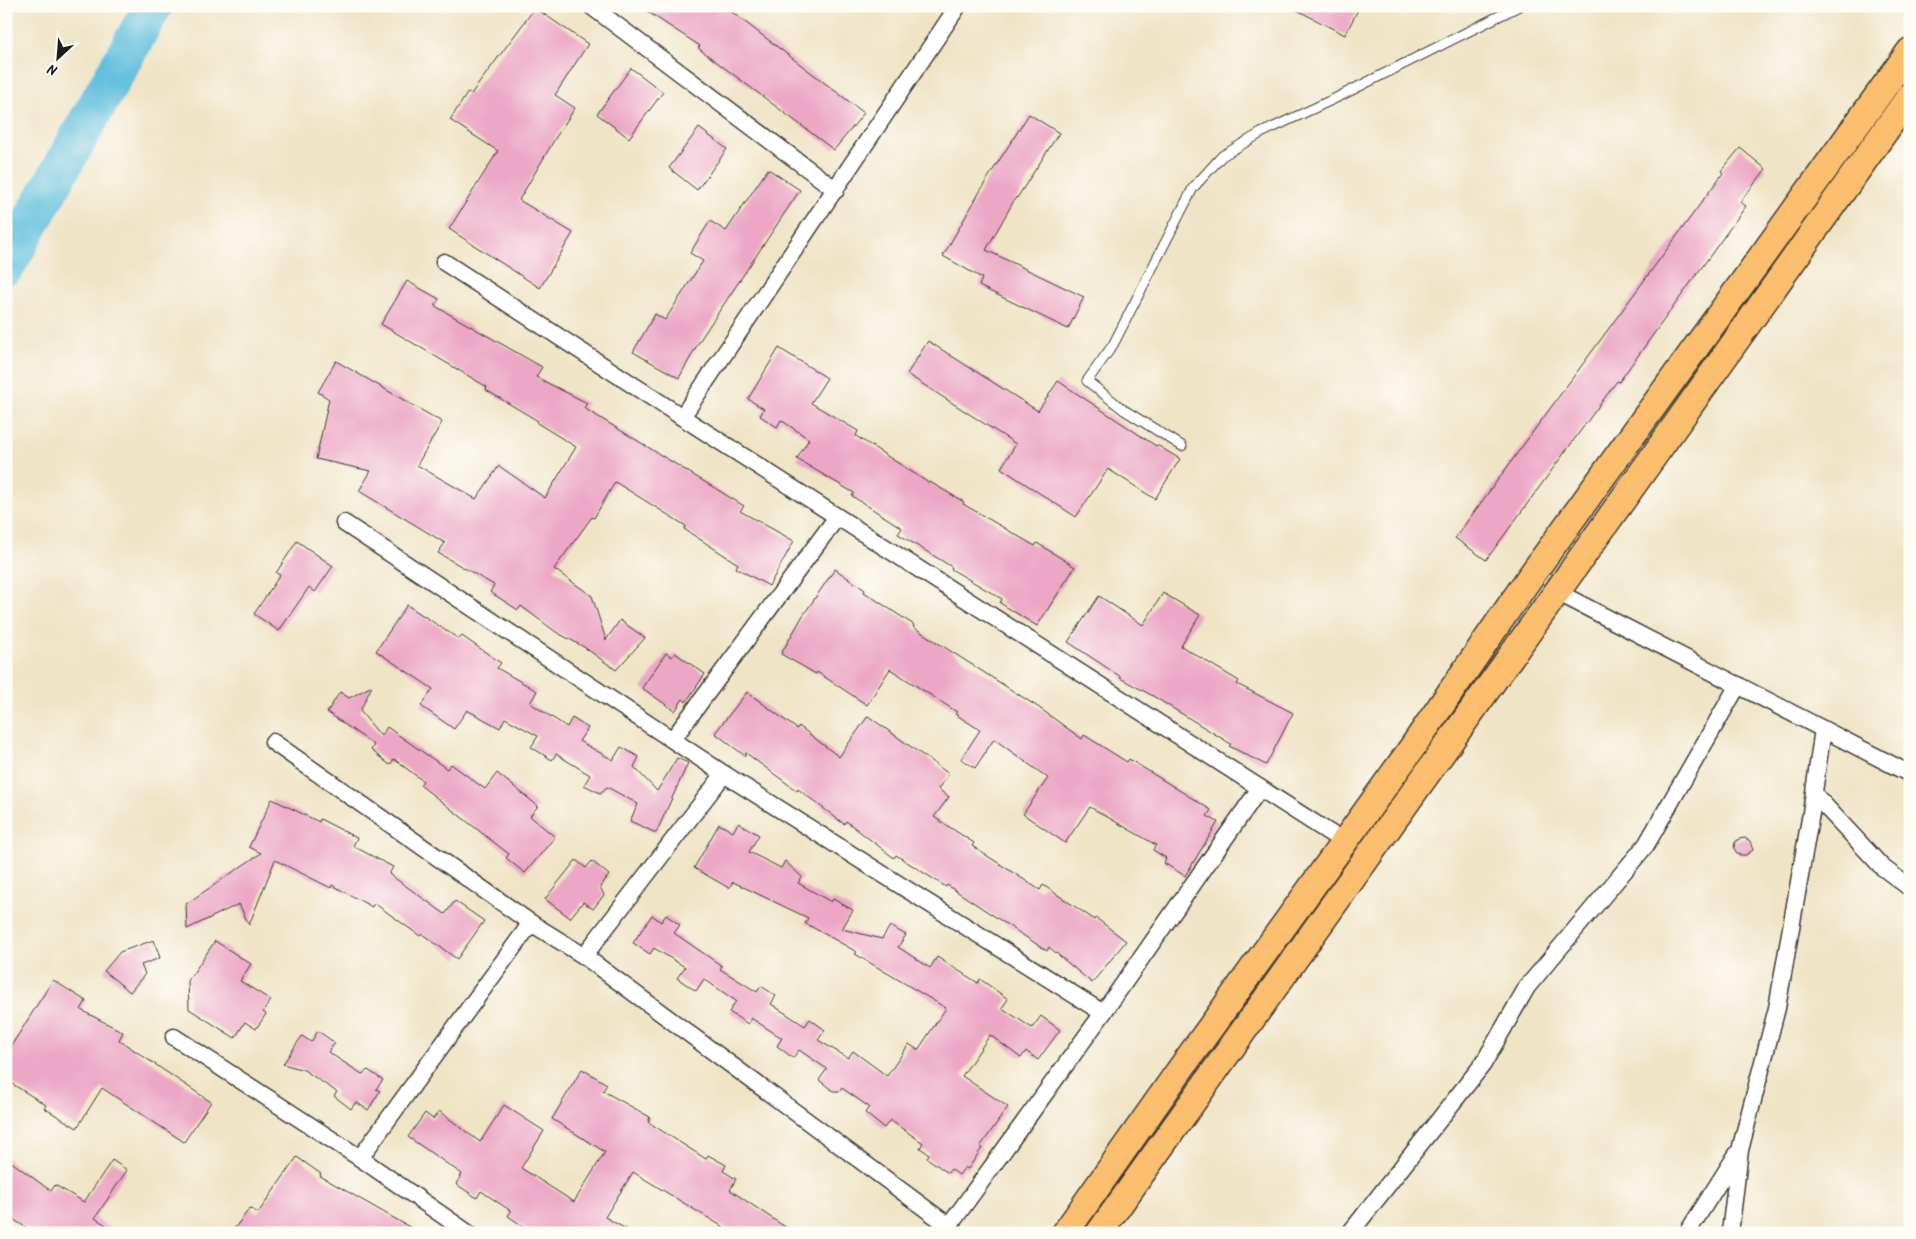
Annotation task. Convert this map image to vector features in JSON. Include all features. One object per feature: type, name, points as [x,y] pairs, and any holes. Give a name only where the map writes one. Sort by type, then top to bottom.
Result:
[{"type":"main road","points":[[1065,1233],[1344,842],[1530,577],[1910,51]]},
{"type":"main road","points":[[1099,1233],[1910,96]]},
{"type":"street","points":[[591,6],[836,190]]},
{"type":"street","points":[[682,417],[958,6]]},
{"type":"street","points":[[444,262],[1344,842]]},
{"type":"street","points":[[673,740],[837,516]]},
{"type":"street","points":[[344,523],[724,774],[1103,1012]]},
{"type":"street","points":[[1556,592],[1910,774]]},
{"type":"street","points":[[1350,1233],[1483,1064],[1527,987],[1646,845],[1738,685]]},
{"type":"street","points":[[1730,1233],[1740,1150],[1777,1008],[1814,794],[1822,728]]},
{"type":"street","points":[[273,742],[532,923],[584,956],[946,1229],[1103,1012],[1260,788]]},
{"type":"street","points":[[584,956],[724,774]]},
{"type":"street","points":[[1814,794],[1882,868],[1910,888]]},
{"type":"street","points":[[360,1158],[532,923]]},
{"type":"street","points":[[174,1037],[360,1158],[461,1231]]},
{"type":"street","points":[[1687,1233],[1740,1150]]},
{"type":"lane","points":[[1182,446],[1124,410],[1087,381],[1113,345],[1193,188],[1222,156],[1261,133],[1338,97],[1519,6]]},
{"type":"building","points":[[639,6],[724,6],[864,113],[834,150],[698,48],[700,46]]},
{"type":"building","points":[[1289,6],[1360,6],[1345,35]]},
{"type":"building","points":[[535,8],[588,44],[555,95],[575,108],[519,200],[573,233],[540,288],[449,229],[498,151],[450,120],[468,92],[471,94]]},
{"type":"building","points":[[631,68],[663,92],[629,138],[597,114]]},
{"type":"building","points":[[1029,114],[1059,133],[1016,197],[986,250],[1084,297],[1068,329],[979,286],[982,278],[943,256],[986,181]]},
{"type":"building","points":[[699,128],[727,149],[697,190],[669,168]]},
{"type":"building","points":[[1740,148],[1766,169],[1740,202],[1746,206],[1619,382],[1617,381],[1486,560],[1455,538],[1723,173],[1721,171]]},
{"type":"building","points":[[768,169],[800,190],[700,340],[679,378],[633,352],[655,314],[665,320],[703,261],[690,253],[710,221],[726,231]]},
{"type":"building","points":[[407,281],[439,299],[435,306],[542,367],[536,377],[587,403],[584,408],[744,506],[740,511],[794,541],[769,586],[736,568],[738,564],[684,529],[686,526],[615,482],[594,518],[592,517],[554,569],[592,596],[606,640],[620,620],[645,638],[616,670],[584,647],[556,632],[521,606],[518,610],[490,592],[494,585],[438,553],[445,543],[359,491],[371,471],[316,459],[329,399],[318,392],[336,361],[442,422],[417,465],[476,499],[499,466],[545,498],[576,447],[537,423],[538,421],[486,390],[487,387],[381,324]]},
{"type":"building","points":[[928,341],[1038,411],[1058,381],[1156,446],[1180,459],[1155,499],[1108,469],[1076,517],[1001,468],[1016,444],[907,374]]},
{"type":"building","points":[[779,348],[827,378],[811,403],[858,431],[856,436],[929,483],[964,502],[963,504],[1035,546],[1037,543],[1075,567],[1037,626],[1000,603],[1002,599],[951,569],[952,567],[898,534],[902,528],[852,496],[854,493],[797,459],[809,439],[781,420],[777,427],[760,416],[764,409],[748,399]]},
{"type":"building","points":[[297,541],[333,566],[315,592],[309,587],[279,631],[254,614],[280,575],[276,573]]},
{"type":"building","points":[[835,569],[865,590],[864,592],[914,625],[913,627],[1038,707],[1082,739],[1084,735],[1127,762],[1129,759],[1211,810],[1207,816],[1218,822],[1185,876],[1164,863],[1166,858],[1153,850],[1156,845],[1090,807],[1065,843],[1023,814],[1048,778],[994,739],[975,768],[961,759],[980,730],[955,714],[957,712],[890,669],[867,705],[817,672],[816,674],[781,654],[802,617]]},
{"type":"building","points":[[1163,593],[1200,615],[1181,646],[1239,681],[1237,684],[1293,713],[1266,765],[1229,746],[1231,744],[1120,678],[1068,642],[1099,596],[1143,625]]},
{"type":"building","points":[[407,605],[459,639],[462,636],[501,663],[497,668],[537,691],[530,703],[567,727],[572,718],[588,728],[579,741],[613,760],[621,747],[639,757],[634,767],[657,791],[677,758],[688,763],[656,833],[630,821],[638,804],[607,787],[600,793],[584,785],[590,775],[556,754],[552,760],[531,747],[538,736],[505,718],[500,728],[467,710],[454,729],[421,706],[433,689],[376,651]]},
{"type":"building","points":[[666,653],[672,657],[675,653],[705,674],[686,702],[683,699],[675,711],[642,688]]},
{"type":"building","points":[[372,686],[360,711],[381,736],[387,727],[447,769],[451,764],[485,789],[497,773],[538,806],[530,816],[555,837],[525,873],[506,858],[509,854],[420,785],[423,781],[394,759],[390,765],[371,750],[374,745],[327,712],[340,692],[349,698]]},
{"type":"building","points":[[747,692],[797,729],[799,726],[839,757],[868,716],[949,774],[938,789],[949,797],[934,817],[974,843],[972,846],[1040,890],[1043,885],[1095,920],[1096,918],[1126,941],[1092,983],[1049,947],[1047,951],[947,885],[946,887],[896,855],[894,858],[846,821],[844,824],[798,789],[797,791],[746,753],[745,756],[715,733]]},
{"type":"building","points":[[272,799],[319,822],[320,819],[357,838],[353,846],[393,867],[389,874],[445,914],[455,901],[484,921],[457,959],[422,934],[420,936],[374,903],[372,907],[332,885],[331,888],[275,860],[249,925],[239,904],[187,929],[186,904],[261,853],[249,847]]},
{"type":"building","points":[[738,823],[759,835],[749,852],[781,868],[785,861],[802,877],[798,883],[831,902],[833,899],[853,910],[842,929],[882,939],[890,926],[906,935],[898,947],[930,968],[937,957],[978,983],[980,979],[1008,999],[1002,1008],[1032,1028],[1041,1016],[1060,1030],[1038,1060],[1026,1051],[1021,1058],[990,1035],[962,1076],[1008,1107],[980,1147],[982,1148],[968,1169],[965,1167],[959,1175],[951,1169],[948,1173],[927,1158],[929,1154],[920,1148],[923,1143],[890,1120],[884,1128],[865,1113],[869,1107],[842,1088],[840,1091],[833,1091],[819,1080],[827,1069],[799,1050],[793,1058],[777,1046],[782,1038],[751,1018],[748,1024],[729,1012],[736,1001],[704,979],[696,991],[677,978],[685,967],[654,948],[650,954],[633,943],[652,915],[661,922],[666,915],[680,925],[674,933],[722,966],[720,969],[757,992],[761,986],[776,996],[771,1004],[805,1026],[810,1019],[825,1030],[818,1040],[848,1058],[853,1051],[887,1076],[909,1044],[918,1050],[946,1008],[855,954],[857,952],[805,923],[808,918],[733,882],[729,888],[694,868],[719,824],[733,832]]},
{"type":"building","points":[[1745,838],[1750,841],[1753,850],[1746,855],[1740,855],[1734,848],[1735,842]]},
{"type":"building","points":[[576,860],[586,868],[592,861],[609,875],[600,887],[604,895],[593,909],[583,902],[570,918],[545,899]]},
{"type":"building","points":[[154,940],[160,958],[141,965],[145,974],[130,992],[104,971],[120,952]]},
{"type":"building","points":[[215,941],[251,964],[240,981],[271,1000],[263,1012],[266,1014],[256,1029],[245,1022],[235,1038],[189,1009],[188,981]]},
{"type":"building","points":[[53,980],[86,1001],[81,1010],[123,1032],[119,1040],[211,1102],[184,1142],[102,1088],[77,1128],[44,1108],[46,1105],[6,1080],[6,1054]]},
{"type":"building","points":[[318,1031],[335,1043],[328,1052],[362,1074],[368,1070],[383,1080],[376,1089],[380,1091],[368,1110],[356,1102],[351,1109],[334,1096],[337,1092],[304,1070],[283,1064],[302,1036],[311,1042]]},
{"type":"building","points":[[582,1069],[607,1084],[603,1091],[650,1117],[648,1122],[706,1159],[708,1155],[726,1165],[723,1171],[736,1179],[730,1190],[794,1233],[733,1233],[633,1172],[605,1217],[633,1233],[533,1233],[508,1216],[511,1211],[481,1191],[477,1198],[456,1184],[462,1174],[408,1137],[425,1113],[433,1119],[439,1111],[480,1142],[504,1105],[544,1131],[521,1168],[574,1202],[605,1152],[552,1119]]},
{"type":"building","points":[[297,1157],[321,1174],[320,1176],[420,1233],[231,1233],[250,1208],[258,1213]]},
{"type":"building","points":[[6,1158],[51,1191],[55,1185],[84,1202],[112,1160],[127,1170],[95,1218],[118,1233],[35,1233],[6,1215]]},
{"type":"waterway","points":[[6,266],[153,6]]}]
